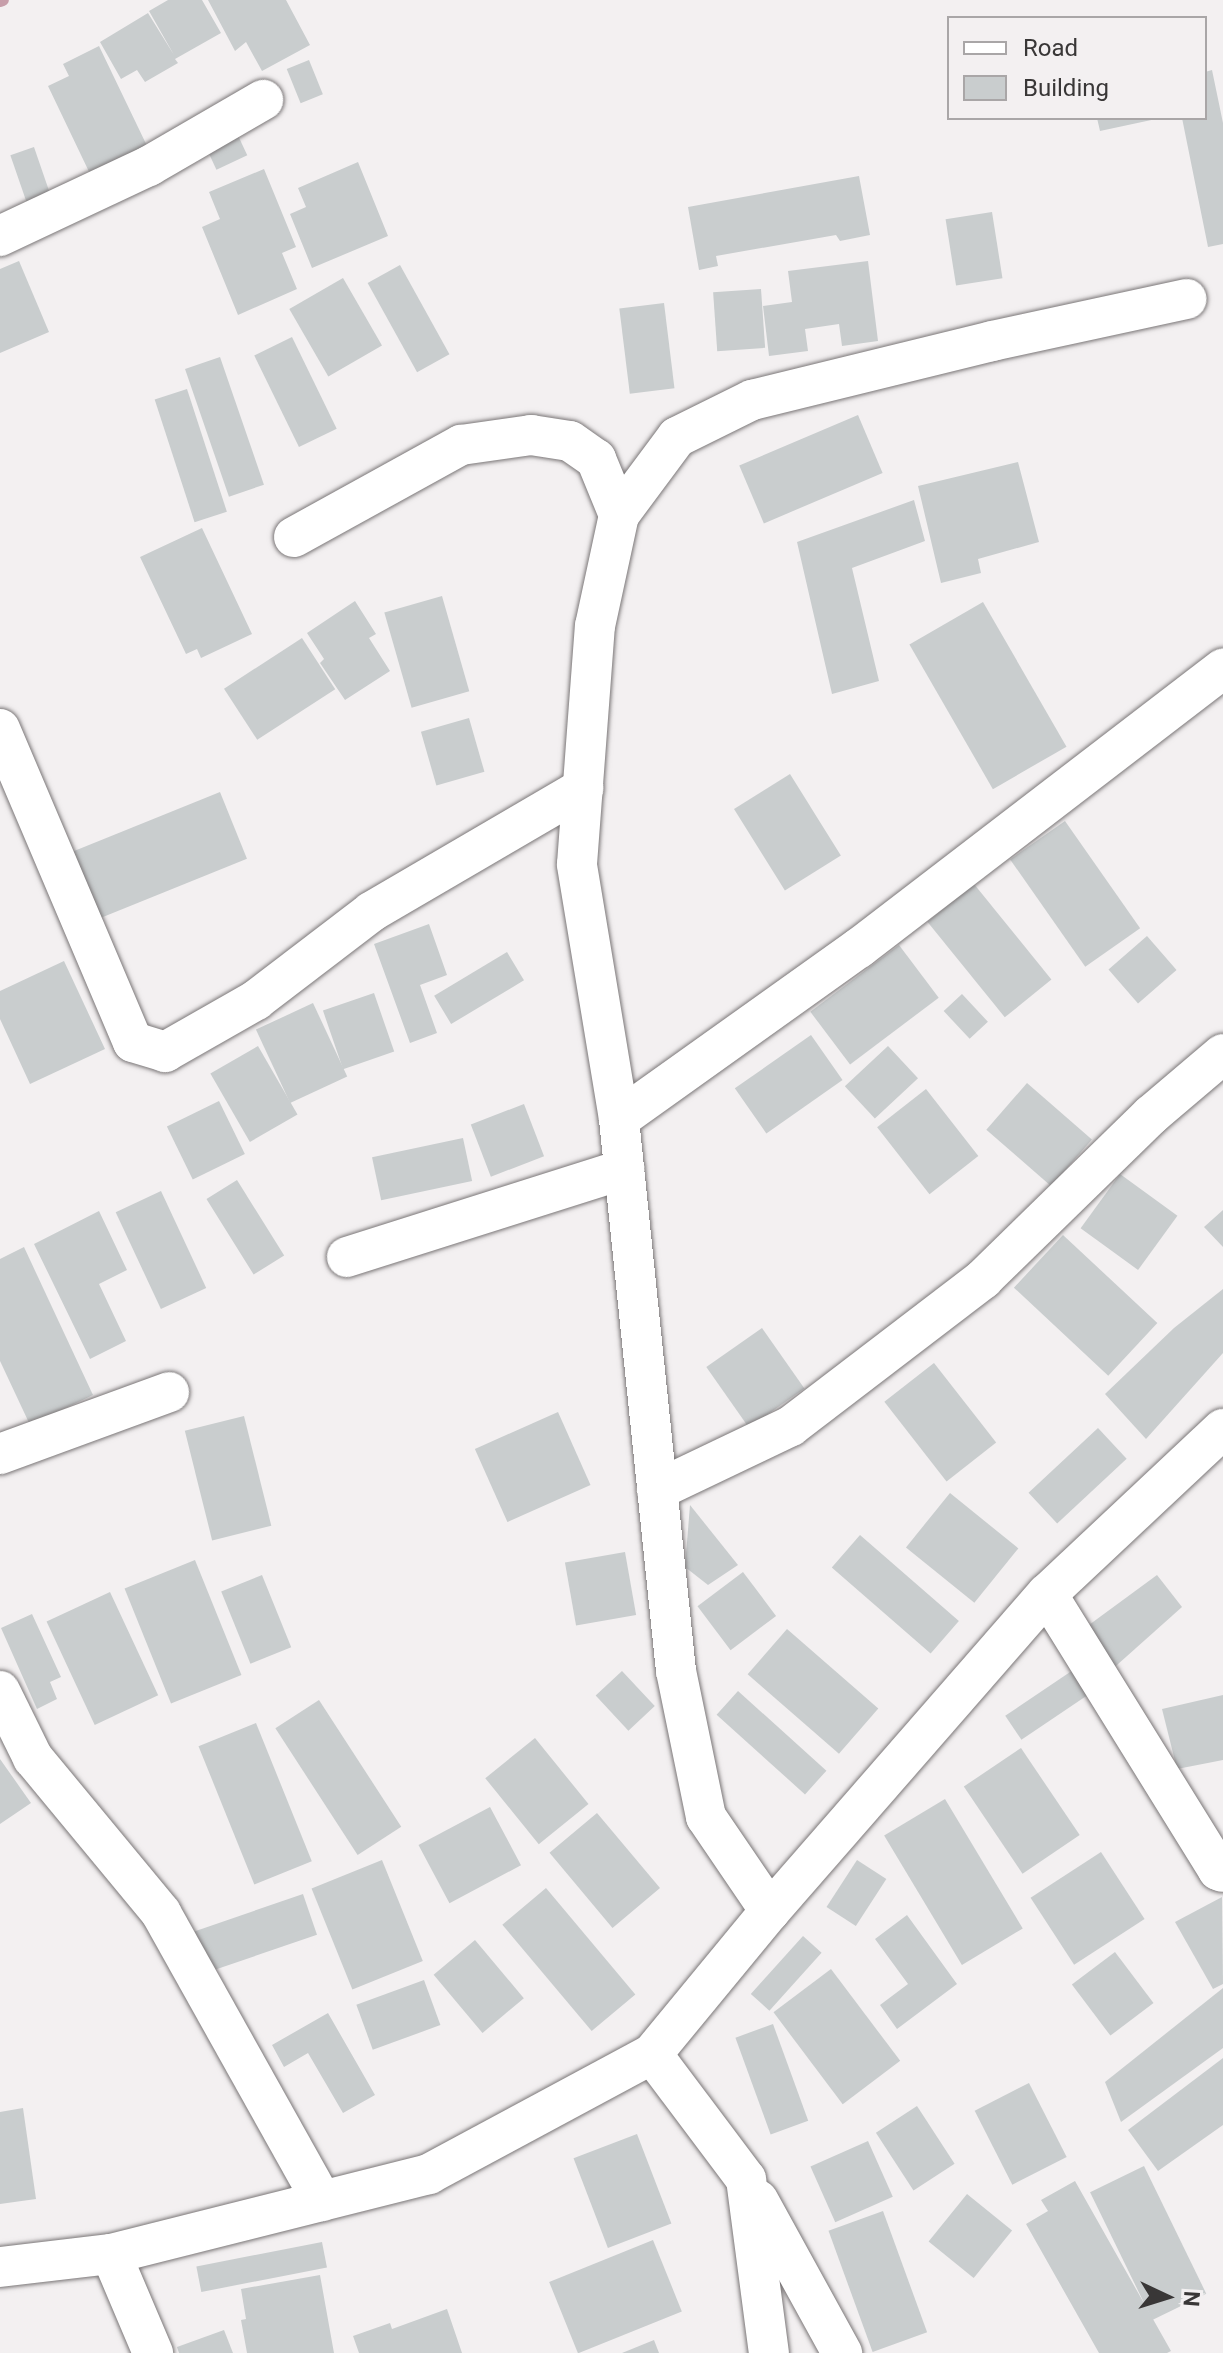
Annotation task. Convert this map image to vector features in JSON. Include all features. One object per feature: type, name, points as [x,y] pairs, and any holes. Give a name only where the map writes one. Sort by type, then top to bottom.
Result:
[{"type":"street","points":[[0,236],[149,166],[263,100]]},
{"type":"street","points":[[770,1911],[706,1817],[676,1671],[619,1119],[577,864],[595,626],[619,515],[677,437],[752,400],[992,341],[1187,299]]},
{"type":"street","points":[[294,537],[461,445],[531,435],[570,441],[596,459],[619,515]]},
{"type":"street","points":[[619,1119],[859,948],[1223,669]]},
{"type":"street","points":[[0,729],[133,1042],[165,1052],[256,1000],[371,912],[583,788]]},
{"type":"street","points":[[657,1490],[791,1426],[983,1279],[1151,1115],[1223,1054]]},
{"type":"street","points":[[347,1257],[624,1169]]},
{"type":"street","points":[[0,1454],[169,1392]]},
{"type":"street","points":[[0,2267],[111,2254],[429,2174],[652,2054],[770,1911],[1047,1594],[1223,1429]]},
{"type":"street","points":[[1047,1594],[1218,1870],[1223,1872]]},
{"type":"street","points":[[0,1691],[33,1758],[161,1913],[322,2201]]},
{"type":"street","points":[[652,2054],[746,2179],[842,2353]]},
{"type":"street","points":[[746,2179],[769,2353]]},
{"type":"street","points":[[111,2254],[153,2353]]},
{"type":"building","points":[[168,0],[202,0],[221,33],[175,59],[178,63],[145,82],[137,70],[121,79],[100,42],[148,13],[174,55],[149,11]]},
{"type":"building","points":[[208,0],[286,0],[310,45],[262,71],[246,42],[235,51]]},
{"type":"building","points":[[99,46],[149,150],[92,178],[48,86],[69,76],[63,64]]},
{"type":"building","points":[[309,60],[323,94],[301,103],[287,69]]},
{"type":"building","points":[[1212,70],[1223,123],[1223,244],[1208,247],[1182,120],[1207,120],[1207,71]]},
{"type":"building","points":[[1097,120],[1151,120],[1100,131]]},
{"type":"building","points":[[235,129],[247,155],[216,170],[204,143]]},
{"type":"building","points":[[34,147],[53,201],[29,209],[10,155]]},
{"type":"building","points":[[358,162],[388,236],[312,268],[290,214],[306,207],[298,188]]},
{"type":"building","points":[[264,169],[296,247],[282,253],[297,289],[238,315],[202,227],[220,219],[209,192]]},
{"type":"building","points":[[859,176],[870,235],[840,241],[836,235],[716,256],[718,266],[699,270],[688,207]]},
{"type":"building","points":[[992,212],[1002,278],[956,286],[946,219]]},
{"type":"building","points":[[19,261],[49,332],[0,353],[0,269]]},
{"type":"building","points":[[868,261],[878,341],[842,346],[839,324],[805,329],[808,351],[769,356],[763,306],[792,302],[788,271]]},
{"type":"building","points":[[400,265],[449,354],[417,372],[368,283]]},
{"type":"building","points":[[343,278],[382,346],[328,377],[289,309]]},
{"type":"building","points":[[761,289],[765,348],[717,351],[713,292]]},
{"type":"building","points":[[664,303],[674,388],[630,394],[619,308]]},
{"type":"building","points":[[292,337],[337,429],[299,447],[254,355]]},
{"type":"building","points":[[220,357],[264,485],[229,497],[185,369]]},
{"type":"building","points":[[187,389],[227,512],[195,522],[155,400]]},
{"type":"building","points":[[858,415],[883,473],[764,523],[739,465]]},
{"type":"building","points":[[1018,462],[1039,542],[978,559],[981,573],[941,583],[918,486]]},
{"type":"building","points":[[914,500],[925,541],[852,568],[879,681],[832,694],[797,542]]},
{"type":"building","points":[[202,528],[252,634],[201,658],[197,649],[186,654],[140,557]]},
{"type":"building","points":[[442,596],[469,691],[412,708],[384,613]]},
{"type":"building","points":[[355,601],[376,634],[369,638],[390,671],[345,700],[320,663],[324,659],[307,633]]},
{"type":"building","points":[[983,602],[1066,747],[993,789],[909,644]]},
{"type":"building","points":[[302,638],[335,689],[257,740],[224,689]]},
{"type":"building","points":[[469,718],[484,772],[436,786],[421,732]]},
{"type":"building","points":[[790,774],[841,855],[785,890],[734,809]]},
{"type":"building","points":[[220,792],[247,859],[100,918],[74,851]]},
{"type":"building","points":[[1065,821],[1140,928],[1085,967],[1010,859]]},
{"type":"building","points":[[974,884],[1051,980],[1005,1017],[927,922]]},
{"type":"building","points":[[429,924],[447,975],[420,985],[437,1033],[410,1043],[374,944]]},
{"type":"building","points":[[1147,936],[1177,970],[1138,1003],[1109,969]]},
{"type":"building","points":[[899,945],[939,998],[850,1065],[810,1012]]},
{"type":"building","points":[[507,952],[524,980],[451,1024],[434,996]]},
{"type":"building","points":[[64,961],[105,1049],[30,1084],[0,1019],[0,991]]},
{"type":"building","points":[[374,993],[394,1052],[343,1069],[323,1011]]},
{"type":"building","points":[[962,994],[988,1022],[970,1039],[944,1011]]},
{"type":"building","points":[[313,1003],[347,1076],[290,1103],[256,1030]]},
{"type":"building","points":[[811,1035],[843,1080],[766,1133],[735,1088]]},
{"type":"building","points":[[258,1046],[298,1114],[250,1142],[210,1074]]},
{"type":"building","points":[[888,1046],[918,1078],[875,1118],[845,1086]]},
{"type":"building","points":[[1027,1083],[1092,1139],[1051,1186],[986,1130]]},
{"type":"building","points":[[926,1089],[978,1156],[929,1194],[877,1127]]},
{"type":"building","points":[[219,1101],[245,1154],[193,1179],[167,1126]]},
{"type":"building","points":[[524,1104],[544,1156],[491,1177],[471,1124]]},
{"type":"building","points":[[463,1138],[472,1181],[381,1200],[372,1157]]},
{"type":"building","points":[[1120,1174],[1177,1216],[1138,1270],[1081,1228]]},
{"type":"building","points":[[237,1180],[284,1255],[254,1275],[206,1199]]},
{"type":"building","points":[[161,1191],[206,1288],[161,1309],[116,1212]]},
{"type":"building","points":[[1223,1210],[1223,1247],[1204,1227]]},
{"type":"building","points":[[99,1211],[127,1270],[99,1284],[126,1341],[90,1359],[34,1244]]},
{"type":"building","points":[[1063,1235],[1157,1323],[1108,1376],[1014,1288]]},
{"type":"building","points":[[24,1247],[93,1395],[30,1425],[0,1361],[0,1259]]},
{"type":"building","points":[[1223,1289],[1223,1353],[1146,1439],[1105,1394],[1174,1328]]},
{"type":"building","points":[[762,1328],[804,1389],[749,1428],[706,1367]]},
{"type":"building","points":[[934,1363],[996,1443],[947,1481],[884,1402]]},
{"type":"building","points":[[558,1412],[591,1485],[507,1522],[475,1449]]},
{"type":"building","points":[[244,1416],[271,1526],[212,1540],[185,1431]]},
{"type":"building","points":[[1098,1428],[1127,1459],[1057,1524],[1029,1493]]},
{"type":"building","points":[[950,1493],[1018,1548],[974,1603],[906,1547]]},
{"type":"building","points":[[690,1505],[738,1565],[708,1585],[685,1567]]},
{"type":"building","points":[[860,1535],[959,1621],[931,1653],[832,1567]]},
{"type":"building","points":[[625,1552],[636,1615],[576,1626],[565,1563]]},
{"type":"building","points":[[195,1560],[241,1675],[171,1703],[125,1588]]},
{"type":"building","points":[[743,1572],[776,1616],[731,1650],[697,1606]]},
{"type":"building","points":[[262,1575],[291,1647],[250,1664],[221,1591]]},
{"type":"building","points":[[1157,1575],[1182,1607],[1108,1673],[1078,1633]]},
{"type":"building","points":[[110,1592],[158,1695],[95,1725],[47,1622]]},
{"type":"building","points":[[32,1614],[61,1677],[50,1682],[57,1699],[37,1709],[1,1628]]},
{"type":"building","points":[[787,1629],[878,1708],[839,1754],[748,1674]]},
{"type":"building","points":[[1079,1666],[1095,1690],[1021,1740],[1005,1716]]},
{"type":"building","points":[[622,1671],[655,1706],[628,1731],[596,1696]]},
{"type":"building","points":[[738,1691],[826,1771],[805,1794],[717,1715]]},
{"type":"building","points":[[1223,1695],[1223,1760],[1177,1769],[1162,1709]]},
{"type":"building","points":[[319,1700],[401,1827],[358,1855],[275,1728]]},
{"type":"building","points":[[256,1723],[312,1861],[254,1884],[199,1746]]},
{"type":"building","points":[[535,1738],[588,1804],[539,1844],[485,1778]]},
{"type":"building","points":[[1021,1748],[1080,1835],[1023,1874],[964,1787]]},
{"type":"building","points":[[0,1759],[31,1803],[0,1824]]},
{"type":"building","points":[[945,1799],[1023,1928],[962,1965],[884,1836]]},
{"type":"building","points":[[490,1807],[521,1865],[449,1903],[418,1845]]},
{"type":"building","points":[[597,1813],[660,1888],[612,1928],[550,1853]]},
{"type":"building","points":[[1101,1852],[1145,1919],[1074,1965],[1031,1898]]},
{"type":"building","points":[[382,1860],[423,1961],[352,1990],[312,1888]]},
{"type":"building","points":[[857,1860],[886,1879],[856,1926],[827,1907]]},
{"type":"building","points":[[546,1888],[635,1994],[592,2031],[502,1925]]},
{"type":"building","points":[[303,1894],[317,1935],[208,1972],[194,1931]]},
{"type":"building","points":[[1222,1897],[1223,1984],[1213,1989],[1175,1922]]},
{"type":"building","points":[[907,1915],[957,1984],[897,2029],[880,2005],[908,1984],[875,1939]]},
{"type":"building","points":[[803,1936],[822,1953],[769,2011],[751,1994]]},
{"type":"building","points":[[475,1940],[524,1998],[482,2033],[434,1975]]},
{"type":"building","points":[[1115,1952],[1154,2003],[1110,2036],[1072,1984]]},
{"type":"building","points":[[831,1969],[900,2061],[843,2104],[773,2012]]},
{"type":"building","points":[[424,1980],[440,2025],[373,2050],[356,2005]]},
{"type":"building","points":[[1223,1988],[1223,2048],[1121,2122],[1105,2082]]},
{"type":"building","points":[[328,2013],[375,2095],[343,2113],[308,2053],[284,2067],[272,2045]]},
{"type":"building","points":[[773,2024],[808,2121],[771,2134],[735,2038]]},
{"type":"building","points":[[1223,2058],[1223,2125],[1158,2171],[1128,2130]]},
{"type":"building","points":[[1029,2083],[1067,2157],[1012,2185],[975,2111]]},
{"type":"building","points":[[917,2106],[955,2164],[913,2191],[876,2133]]},
{"type":"building","points":[[23,2108],[36,2199],[0,2204],[0,2112]]},
{"type":"building","points":[[637,2134],[671,2224],[608,2248],[574,2158]]},
{"type":"building","points":[[868,2141],[893,2197],[835,2222],[810,2167]]},
{"type":"building","points":[[1144,2166],[1206,2294],[1152,2320],[1090,2192]]},
{"type":"building","points":[[1075,2181],[1171,2351],[1099,2353],[1026,2224],[1048,2211],[1041,2200]]},
{"type":"building","points":[[967,2194],[1012,2231],[974,2278],[929,2241]]},
{"type":"building","points":[[883,2211],[927,2332],[873,2352],[828,2231]]},
{"type":"building","points":[[653,2240],[682,2311],[578,2353],[549,2282]]},
{"type":"building","points":[[322,2242],[327,2268],[201,2292],[196,2266]]},
{"type":"building","points":[[320,2275],[334,2353],[247,2353],[241,2320],[246,2319],[241,2289]]},
{"type":"building","points":[[447,2309],[462,2353],[359,2353],[353,2336],[390,2323],[392,2329]]},
{"type":"building","points":[[224,2330],[233,2353],[179,2353],[177,2347]]},
{"type":"building","points":[[654,2340],[659,2353],[622,2353]]}]
